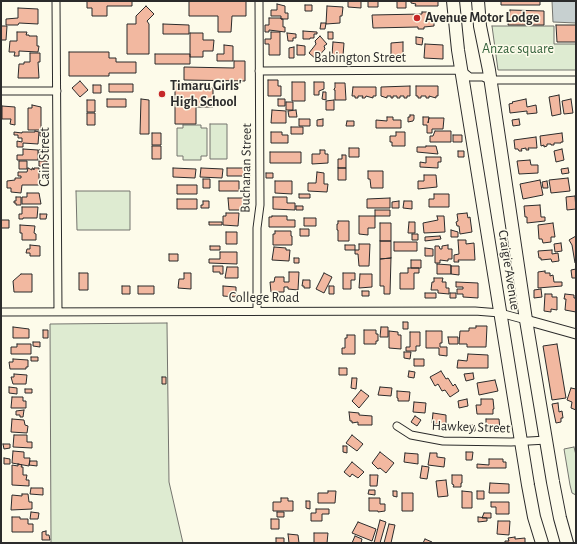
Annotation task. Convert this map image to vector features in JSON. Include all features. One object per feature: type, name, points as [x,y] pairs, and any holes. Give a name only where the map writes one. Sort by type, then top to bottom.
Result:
[{"type":"highway","name":"Craigie Avenue","points":[[453,1],[461,70],[475,148],[521,441],[534,517],[542,543]]},
{"type":"highway","name":"Craigie Avenue","points":[[478,1],[480,26],[490,80],[526,320],[556,499],[567,543]]},
{"type":"street","name":"Cain Street","points":[[56,1],[58,312]]},
{"type":"street","name":"Buchanan Street","points":[[257,311],[257,228],[260,205],[259,1]]},
{"type":"street","points":[[461,70],[470,77],[483,77],[490,80],[576,80]]},
{"type":"street","name":"Babington Street","points":[[259,71],[461,70]]},
{"type":"street","points":[[1,91],[57,91]]},
{"type":"street","name":"College Road","points":[[1,312],[440,310],[500,313],[526,320]]},
{"type":"street","points":[[526,320],[576,334]]},
{"type":"street","name":"Hawkey Street","points":[[397,426],[411,435],[443,441],[547,440]]},
{"type":"green space","name":"Anzac square","points":[[492,26],[554,26],[554,44],[576,44],[576,70],[498,70]]},
{"type":"green space","points":[[210,124],[227,124],[227,159],[210,159]]},
{"type":"green space","points":[[183,125],[201,125],[201,128],[207,128],[207,156],[201,156],[201,160],[183,160],[183,156],[177,156],[177,128],[183,128]]},
{"type":"green space","points":[[76,191],[130,191],[130,230],[77,230]]},
{"type":"green space","points":[[167,323],[169,482],[183,543],[51,543],[50,324]]},
{"type":"green space","points":[[574,447],[576,455],[576,495],[572,493],[564,449]]},
{"type":"shaded area","points":[[552,1],[576,1],[576,23],[553,22]]},
{"type":"building","points":[[87,1],[132,1],[132,6],[107,6],[107,16],[92,16],[92,8],[87,8]]},
{"type":"building","points":[[189,1],[246,1],[246,16],[232,16],[231,32],[218,32],[218,16],[189,16]]},
{"type":"building","points":[[348,1],[361,1],[361,8],[348,7]]},
{"type":"building","points":[[368,1],[378,1],[378,7],[368,7]]},
{"type":"building","points":[[397,1],[406,1],[406,8],[397,8]]},
{"type":"building","points":[[411,1],[438,1],[438,6],[415,6],[416,4],[411,3]]},
{"type":"building","points":[[501,1],[540,1],[540,5],[501,5]]},
{"type":"building","points":[[277,4],[285,6],[285,13],[288,13],[288,19],[281,19],[281,16],[271,16],[271,10],[277,10]]},
{"type":"building","points":[[305,5],[312,5],[312,11],[305,11]]},
{"type":"building","points":[[146,6],[154,14],[147,21],[149,24],[149,54],[127,54],[127,24],[136,24],[136,16]]},
{"type":"building","points":[[327,6],[343,7],[342,16],[340,16],[340,23],[326,24]]},
{"type":"building","points":[[18,8],[38,9],[38,24],[19,23],[18,25],[6,25],[6,19],[18,18]]},
{"type":"building","points":[[510,10],[544,11],[544,25],[508,25]]},
{"type":"building","points":[[422,12],[431,12],[431,16],[434,16],[434,26],[424,27],[424,29],[418,29],[418,27],[373,28],[372,15],[422,14]]},
{"type":"building","points":[[269,18],[283,19],[283,27],[285,27],[285,32],[269,30],[269,32],[265,32],[265,25],[269,25]]},
{"type":"building","points":[[321,23],[326,23],[325,29],[320,29]]},
{"type":"building","points":[[163,24],[189,25],[189,34],[163,34]]},
{"type":"building","points":[[556,25],[576,25],[576,42],[557,42]]},
{"type":"building","points":[[1,26],[7,26],[6,40],[1,40]]},
{"type":"building","points":[[303,31],[317,32],[317,34],[314,34],[314,38],[303,39]]},
{"type":"building","points":[[17,32],[27,32],[26,35],[37,36],[37,46],[39,46],[38,52],[19,51],[19,56],[14,56],[15,52],[9,52],[10,41],[17,41]]},
{"type":"building","points":[[271,32],[280,32],[280,55],[269,55],[269,44],[265,44],[265,39],[271,39]]},
{"type":"building","points":[[328,32],[333,32],[333,39],[328,39]]},
{"type":"building","points":[[190,33],[203,33],[203,40],[214,40],[213,51],[203,51],[203,57],[190,57]]},
{"type":"building","points":[[287,33],[296,34],[296,38],[293,38],[293,41],[288,41]]},
{"type":"building","points":[[320,36],[327,44],[324,46],[325,49],[316,59],[309,53],[316,44],[315,41]]},
{"type":"building","points":[[416,37],[423,38],[422,45],[416,44]]},
{"type":"building","points":[[333,42],[344,43],[343,56],[332,55]]},
{"type":"building","points":[[403,42],[403,58],[391,59],[391,43]]},
{"type":"building","points":[[425,44],[443,45],[443,59],[424,58]]},
{"type":"building","points":[[224,45],[233,46],[233,61],[217,61],[217,54],[224,54]]},
{"type":"building","points":[[297,45],[305,46],[305,55],[297,55]]},
{"type":"building","points":[[294,47],[294,58],[289,58],[289,48]]},
{"type":"building","points":[[69,52],[109,52],[109,58],[116,58],[116,62],[136,62],[136,73],[109,73],[109,76],[69,76]]},
{"type":"building","points":[[30,53],[40,53],[40,62],[38,62],[39,78],[18,78],[19,64],[30,62]]},
{"type":"building","points":[[155,54],[190,54],[190,64],[155,64]]},
{"type":"building","points":[[234,61],[245,61],[245,81],[184,80],[184,67],[234,68]]},
{"type":"building","points":[[268,80],[278,80],[278,86],[281,86],[281,96],[268,96]]},
{"type":"building","points":[[80,81],[88,90],[80,97],[72,88]]},
{"type":"building","points":[[292,82],[305,82],[305,101],[292,101]]},
{"type":"building","points":[[314,82],[324,82],[324,89],[319,91],[319,95],[314,95]]},
{"type":"building","points":[[175,83],[196,83],[196,88],[213,88],[213,107],[196,107],[196,124],[175,124]]},
{"type":"building","points":[[335,83],[345,83],[346,100],[335,100]]},
{"type":"building","points":[[109,84],[133,84],[133,92],[109,92]]},
{"type":"building","points":[[93,85],[101,85],[101,93],[93,93]]},
{"type":"building","points":[[410,86],[410,96],[407,96],[407,98],[404,98],[404,96],[397,98],[397,96],[393,96],[393,98],[391,98],[391,96],[387,96],[387,98],[381,96],[381,87]]},
{"type":"building","points":[[416,86],[438,86],[438,96],[436,96],[436,98],[429,96],[429,98],[426,98],[426,96],[421,96],[421,98],[418,98],[418,96],[416,96]]},
{"type":"building","points":[[353,87],[376,87],[376,96],[373,96],[373,98],[366,96],[365,98],[362,98],[363,96],[358,96],[358,98],[355,98],[355,96],[352,96]]},
{"type":"building","points":[[323,92],[326,92],[326,100],[322,99]]},
{"type":"building","points":[[559,95],[561,114],[552,116],[549,97]]},
{"type":"building","points":[[107,99],[126,99],[126,107],[107,107]]},
{"type":"building","points":[[141,99],[149,100],[149,134],[140,134]]},
{"type":"building","points":[[278,99],[285,99],[285,106],[278,106]]},
{"type":"building","points":[[526,99],[527,107],[536,105],[537,113],[527,114],[527,111],[510,113],[509,104]]},
{"type":"building","points":[[571,99],[573,113],[564,114],[562,101]]},
{"type":"building","points":[[87,100],[95,100],[95,112],[87,112]]},
{"type":"building","points":[[334,100],[334,110],[326,110],[326,101]]},
{"type":"building","points":[[286,102],[293,102],[293,110],[286,110]]},
{"type":"building","points":[[32,105],[41,107],[41,130],[28,130],[28,108],[32,108]]},
{"type":"building","points":[[2,106],[15,107],[15,125],[10,124],[11,119],[2,119]]},
{"type":"building","points":[[272,110],[286,111],[286,123],[271,123]]},
{"type":"building","points":[[296,110],[297,117],[289,117],[288,111]]},
{"type":"building","points":[[87,113],[95,113],[95,125],[87,125]]},
{"type":"building","points":[[410,115],[414,115],[414,119],[413,121],[408,122],[408,117],[410,117]]},
{"type":"building","points":[[387,117],[393,117],[393,120],[401,120],[401,128],[376,128],[376,120],[387,121]]},
{"type":"building","points":[[423,117],[429,117],[428,123],[429,118],[444,118],[443,129],[432,129],[432,133],[427,133],[427,125],[423,125]]},
{"type":"building","points":[[299,119],[310,119],[310,126],[299,126]]},
{"type":"building","points":[[323,119],[323,126],[317,126],[317,120]]},
{"type":"building","points":[[519,119],[520,125],[513,126],[512,120]]},
{"type":"building","points":[[347,121],[354,121],[354,126],[346,126]]},
{"type":"building","points":[[291,127],[303,127],[303,134],[291,134]]},
{"type":"building","points":[[35,131],[39,132],[38,144],[23,143],[23,147],[17,147],[17,141],[22,142],[22,138],[18,138],[18,135],[14,135],[14,132],[22,133]]},
{"type":"building","points":[[435,131],[451,131],[451,142],[430,142],[430,136],[433,136]]},
{"type":"building","points":[[40,132],[46,132],[46,136],[40,136]]},
{"type":"building","points":[[271,132],[282,132],[282,135],[288,135],[288,143],[271,143]]},
{"type":"building","points":[[396,132],[405,132],[405,146],[392,146],[390,136],[396,136]]},
{"type":"building","points":[[152,133],[161,133],[161,145],[152,145]]},
{"type":"building","points":[[562,133],[563,142],[554,143],[554,145],[547,144],[547,146],[544,147],[544,145],[541,146],[540,136]]},
{"type":"building","points":[[453,135],[462,135],[462,142],[453,142]]},
{"type":"building","points":[[536,137],[537,148],[528,148],[529,150],[526,150],[526,148],[521,149],[522,151],[515,149],[514,140]]},
{"type":"building","points":[[152,146],[161,146],[161,159],[152,159]]},
{"type":"building","points":[[436,146],[438,154],[417,152],[417,147]]},
{"type":"building","points":[[349,148],[359,148],[359,157],[349,157]]},
{"type":"building","points":[[23,149],[38,150],[38,160],[17,160],[17,155],[23,155]]},
{"type":"building","points":[[562,149],[564,160],[556,162],[554,151]]},
{"type":"building","points":[[39,150],[46,150],[46,157],[43,157],[44,154],[39,154]]},
{"type":"building","points":[[320,150],[325,150],[325,154],[328,154],[328,163],[312,164],[312,154],[320,154]]},
{"type":"building","points":[[458,151],[464,151],[464,157],[458,157]]},
{"type":"building","points":[[270,152],[301,152],[301,163],[270,163]]},
{"type":"building","points":[[342,155],[346,155],[346,168],[338,168],[338,159],[342,159]]},
{"type":"building","points":[[426,157],[441,157],[441,162],[438,162],[438,168],[420,167],[420,162],[426,163]]},
{"type":"building","points":[[530,160],[531,165],[538,165],[538,173],[519,174],[517,161]]},
{"type":"building","points":[[19,161],[27,161],[27,169],[19,169]]},
{"type":"building","points":[[39,161],[47,161],[47,166],[39,166]]},
{"type":"building","points":[[28,168],[32,170],[33,168],[34,170],[34,168],[39,168],[39,185],[22,185],[21,193],[11,192],[11,188],[7,188],[7,181],[15,180],[15,178],[21,178],[21,176],[18,176],[18,172],[27,172]]},
{"type":"building","points":[[173,168],[196,169],[195,178],[173,177]]},
{"type":"building","points":[[201,168],[223,169],[222,178],[200,177]]},
{"type":"building","points":[[227,168],[250,168],[250,176],[227,176]]},
{"type":"building","points":[[338,168],[346,168],[346,180],[338,180]]},
{"type":"building","points":[[568,168],[569,173],[562,174],[561,169]]},
{"type":"building","points":[[368,171],[383,171],[383,188],[371,188],[370,179],[368,179]]},
{"type":"building","points":[[317,172],[324,173],[324,184],[328,184],[327,192],[308,191],[308,183],[316,183]]},
{"type":"building","points":[[266,173],[273,173],[273,178],[266,178]]},
{"type":"building","points":[[424,175],[436,175],[437,187],[418,189],[418,181],[424,181]]},
{"type":"building","points":[[568,178],[570,191],[551,193],[549,180]]},
{"type":"building","points":[[203,179],[210,179],[210,188],[203,188]]},
{"type":"building","points":[[540,180],[543,195],[523,199],[520,184]]},
{"type":"building","points":[[219,181],[239,181],[239,191],[219,191]]},
{"type":"building","points":[[275,181],[292,181],[292,194],[275,193]]},
{"type":"building","points":[[547,181],[548,188],[543,188],[542,182]]},
{"type":"building","points":[[177,185],[197,185],[197,194],[177,194]]},
{"type":"building","points":[[27,193],[39,193],[41,204],[22,204],[22,197],[27,197]]},
{"type":"building","points":[[299,194],[310,194],[310,198],[299,198]]},
{"type":"building","points":[[434,194],[449,194],[449,207],[429,207],[429,199],[434,199]]},
{"type":"building","points":[[575,196],[576,209],[567,210],[566,197]]},
{"type":"building","points":[[16,197],[21,197],[21,205],[16,205],[16,203],[14,203],[14,201],[16,201]]},
{"type":"building","points":[[273,197],[287,197],[287,203],[295,203],[295,210],[273,209]]},
{"type":"building","points":[[228,198],[245,198],[245,210],[229,210]]},
{"type":"building","points":[[390,198],[390,208],[367,208],[367,199]]},
{"type":"building","points":[[177,199],[197,199],[197,209],[177,209]]},
{"type":"building","points":[[203,201],[209,201],[209,208],[201,208]]},
{"type":"building","points":[[399,201],[399,208],[392,208],[392,202]]},
{"type":"building","points":[[404,201],[412,201],[412,209],[403,208]]},
{"type":"building","points":[[540,205],[541,217],[545,217],[545,221],[527,223],[524,206]]},
{"type":"building","points":[[296,206],[303,206],[303,210],[296,210]]},
{"type":"building","points":[[22,207],[38,207],[37,218],[19,219],[19,214],[22,214]]},
{"type":"building","points":[[375,210],[390,210],[390,216],[375,216]]},
{"type":"building","points":[[226,213],[239,213],[238,226],[223,225],[223,216],[226,216]]},
{"type":"building","points":[[467,213],[468,218],[470,217],[472,232],[460,234],[459,226],[457,226],[456,222],[458,221],[457,214]]},
{"type":"building","points":[[40,214],[47,214],[46,219],[40,219]]},
{"type":"building","points":[[287,216],[287,220],[295,220],[295,227],[269,227],[269,217]]},
{"type":"building","points":[[359,216],[375,216],[375,228],[368,228],[368,235],[359,234]]},
{"type":"building","points":[[437,216],[444,216],[445,232],[424,233],[423,223],[438,220]]},
{"type":"building","points":[[304,218],[316,218],[316,226],[304,226]]},
{"type":"building","points":[[1,220],[9,220],[9,228],[1,228]]},
{"type":"building","points":[[338,221],[349,221],[349,241],[338,241]]},
{"type":"building","points":[[209,222],[222,222],[222,225],[209,225]]},
{"type":"building","points":[[409,222],[415,222],[415,233],[408,233]]},
{"type":"building","points":[[380,223],[391,223],[391,241],[380,241]]},
{"type":"building","points":[[553,223],[555,237],[551,237],[551,242],[543,243],[542,239],[539,239],[538,225]]},
{"type":"building","points":[[20,225],[35,226],[34,233],[36,234],[36,240],[22,240]]},
{"type":"building","points":[[300,229],[309,229],[309,236],[300,236]]},
{"type":"building","points":[[451,230],[458,232],[458,237],[451,237]]},
{"type":"building","points":[[275,231],[291,231],[292,245],[273,245],[273,234],[275,234]]},
{"type":"building","points":[[226,232],[237,232],[237,244],[226,244]]},
{"type":"building","points":[[412,234],[418,234],[418,240],[412,240]]},
{"type":"building","points":[[440,236],[441,239],[425,241],[425,237]]},
{"type":"building","points":[[576,236],[575,263],[572,245],[569,240]]},
{"type":"building","points":[[458,240],[466,240],[466,244],[474,243],[475,260],[458,260],[459,262],[454,262],[454,255],[459,254]]},
{"type":"building","points":[[380,241],[391,241],[391,258],[380,259]]},
{"type":"building","points":[[394,242],[417,242],[417,251],[394,251]]},
{"type":"building","points":[[561,243],[562,251],[555,252],[554,244]]},
{"type":"building","points":[[359,244],[370,244],[369,266],[359,266],[358,254],[355,254],[355,250],[359,250]]},
{"type":"building","points":[[30,245],[40,246],[40,256],[30,256],[30,253],[26,253],[27,249],[30,249]]},
{"type":"building","points":[[345,245],[355,245],[355,250],[345,250]]},
{"type":"building","points":[[448,245],[448,249],[452,249],[452,259],[448,259],[448,261],[440,260],[440,263],[435,263],[435,246],[439,246],[440,249],[442,249],[442,246]]},
{"type":"building","points":[[210,246],[220,246],[220,250],[210,250]]},
{"type":"building","points":[[274,247],[286,248],[286,250],[290,250],[289,261],[272,260]]},
{"type":"building","points":[[425,248],[433,249],[433,256],[425,256]]},
{"type":"building","points":[[552,250],[552,254],[558,253],[559,261],[552,262],[551,259],[541,260],[541,258],[539,258],[538,251]]},
{"type":"building","points":[[220,252],[237,252],[237,264],[209,263],[209,259],[220,259]]},
{"type":"building","points":[[169,254],[178,254],[178,261],[169,261]]},
{"type":"building","points":[[294,258],[299,258],[299,263],[294,263]]},
{"type":"building","points":[[391,258],[390,294],[384,294],[384,286],[380,286],[380,259]]},
{"type":"building","points":[[411,260],[421,260],[421,268],[411,268]]},
{"type":"building","points":[[437,264],[451,265],[451,274],[437,274]]},
{"type":"building","points":[[213,266],[223,266],[223,274],[220,274],[220,272],[213,272]]},
{"type":"building","points":[[451,266],[459,266],[459,275],[451,274]]},
{"type":"building","points":[[227,267],[238,267],[238,278],[225,278]]},
{"type":"building","points":[[408,268],[419,268],[419,273],[414,273],[414,289],[400,289],[400,273],[408,273]]},
{"type":"building","points":[[576,269],[576,278],[572,278],[571,270]]},
{"type":"building","points":[[545,271],[545,273],[550,273],[550,276],[553,275],[554,282],[562,282],[562,286],[538,288],[538,272]]},
{"type":"building","points":[[289,272],[299,272],[298,290],[284,287],[284,292],[271,292],[270,282],[274,282],[275,277],[284,277],[284,282],[289,282]]},
{"type":"building","points":[[79,273],[88,273],[88,290],[79,290]]},
{"type":"building","points":[[184,273],[191,273],[191,289],[178,288],[179,279],[184,279]]},
{"type":"building","points":[[324,273],[332,277],[324,293],[316,289]]},
{"type":"building","points":[[343,273],[355,273],[355,280],[351,280],[351,289],[343,289]]},
{"type":"building","points":[[21,274],[32,274],[32,292],[14,292],[13,281]]},
{"type":"building","points":[[360,274],[372,274],[372,287],[359,288]]},
{"type":"building","points":[[434,278],[443,278],[442,282],[446,282],[446,288],[449,288],[449,294],[438,293],[438,290],[431,290]]},
{"type":"building","points":[[303,280],[310,280],[310,288],[304,288],[304,286],[302,286]]},
{"type":"building","points":[[456,282],[478,283],[478,298],[463,297],[463,294],[457,294],[457,289],[463,289],[463,287],[456,287]]},
{"type":"building","points":[[122,286],[130,286],[130,294],[122,294]]},
{"type":"building","points":[[138,286],[154,286],[154,294],[138,294]]},
{"type":"building","points":[[223,286],[236,287],[236,297],[223,296]]},
{"type":"building","points":[[329,286],[334,286],[334,294],[329,294]]},
{"type":"building","points":[[541,289],[542,297],[534,298],[534,290]]},
{"type":"building","points":[[362,291],[369,291],[369,296],[362,296]]},
{"type":"building","points":[[425,293],[436,293],[436,298],[425,298]]},
{"type":"building","points":[[450,293],[456,293],[456,298],[450,298]]},
{"type":"building","points":[[545,294],[552,294],[552,297],[557,297],[557,310],[551,309],[551,312],[544,311]]},
{"type":"building","points":[[565,294],[574,295],[574,298],[576,298],[576,312],[565,310]]},
{"type":"building","points":[[403,322],[408,322],[408,329],[403,329]]},
{"type":"building","points":[[476,326],[487,326],[486,347],[467,347],[467,344],[459,344],[460,331],[469,331],[469,328],[476,328]]},
{"type":"building","points":[[13,327],[29,329],[29,338],[13,338]]},
{"type":"building","points":[[381,327],[388,327],[388,337],[380,337]]},
{"type":"building","points":[[43,330],[48,330],[48,338],[43,338]]},
{"type":"building","points":[[364,330],[376,330],[376,334],[378,334],[378,341],[376,341],[376,344],[364,344]]},
{"type":"building","points":[[389,331],[398,332],[398,335],[401,335],[401,349],[389,348]]},
{"type":"building","points":[[426,331],[442,331],[442,343],[440,343],[440,347],[447,347],[447,356],[439,355],[439,348],[426,348]]},
{"type":"building","points":[[410,332],[420,332],[420,346],[416,346],[416,351],[406,351],[406,347],[410,347]]},
{"type":"building","points":[[347,335],[355,335],[355,354],[342,354],[342,348],[345,348],[345,338],[347,338]]},
{"type":"building","points":[[448,337],[458,337],[458,344],[449,344]]},
{"type":"building","points":[[33,342],[40,342],[40,347],[33,346]]},
{"type":"building","points":[[17,344],[31,344],[31,354],[11,354],[11,347],[17,347]]},
{"type":"building","points":[[557,344],[566,398],[552,400],[543,346]]},
{"type":"building","points":[[404,352],[411,352],[410,359],[404,358]]},
{"type":"building","points":[[468,354],[488,355],[488,368],[457,368],[458,360],[467,361]]},
{"type":"building","points":[[31,357],[38,357],[38,361],[31,361]]},
{"type":"building","points":[[13,359],[28,360],[28,367],[26,367],[26,369],[10,369],[9,362],[13,362]]},
{"type":"building","points":[[414,359],[424,359],[424,366],[414,366]]},
{"type":"building","points":[[339,368],[347,368],[347,375],[339,375]]},
{"type":"building","points":[[409,371],[415,372],[414,378],[408,377]]},
{"type":"building","points":[[441,371],[453,386],[455,384],[459,391],[450,397],[445,390],[442,391],[438,384],[435,386],[430,377]]},
{"type":"building","points":[[473,373],[474,379],[466,381],[464,374]]},
{"type":"building","points":[[14,374],[27,375],[26,384],[13,384],[11,377],[14,377]]},
{"type":"building","points":[[162,377],[166,377],[166,384],[162,384]]},
{"type":"building","points":[[352,378],[357,378],[356,389],[351,388]]},
{"type":"building","points":[[495,380],[498,391],[479,395],[477,383]]},
{"type":"building","points":[[9,387],[17,388],[17,394],[9,393]]},
{"type":"building","points":[[380,387],[392,388],[391,396],[378,395]]},
{"type":"building","points":[[571,388],[576,389],[576,410],[571,408],[572,402],[567,400]]},
{"type":"building","points":[[25,389],[32,389],[32,393],[25,393]]},
{"type":"building","points":[[361,390],[369,396],[359,408],[352,401]]},
{"type":"building","points":[[397,391],[410,392],[409,401],[398,401]]},
{"type":"building","points":[[12,397],[23,397],[23,401],[26,401],[26,408],[11,408]]},
{"type":"building","points":[[467,399],[468,406],[459,408],[458,401]]},
{"type":"building","points":[[481,399],[493,399],[493,414],[477,414],[476,405],[481,405]]},
{"type":"building","points":[[414,402],[426,403],[425,413],[413,412]]},
{"type":"building","points":[[558,403],[559,412],[562,411],[563,418],[561,418],[561,422],[556,423],[552,404]]},
{"type":"building","points":[[24,410],[23,417],[16,415],[16,411]]},
{"type":"building","points":[[349,412],[359,413],[359,415],[372,416],[372,425],[358,425],[358,422],[352,423],[352,421],[350,421]]},
{"type":"building","points":[[433,413],[446,415],[446,425],[432,423]]},
{"type":"building","points":[[415,416],[421,420],[417,426],[411,422]]},
{"type":"building","points":[[12,419],[24,420],[25,425],[28,426],[27,433],[11,432]]},
{"type":"building","points":[[486,419],[499,419],[500,430],[486,430]]},
{"type":"building","points":[[465,425],[475,425],[475,431],[465,431]]},
{"type":"building","points":[[14,435],[27,435],[27,442],[32,442],[32,448],[13,447]]},
{"type":"building","points":[[352,435],[363,444],[357,451],[346,443]]},
{"type":"building","points":[[3,444],[10,444],[10,448],[4,449]]},
{"type":"building","points":[[343,446],[347,446],[347,453],[343,452]]},
{"type":"building","points":[[13,451],[24,452],[24,458],[30,458],[29,466],[12,463]]},
{"type":"building","points":[[380,452],[394,463],[386,473],[380,468],[378,469],[372,463]]},
{"type":"building","points":[[466,452],[473,452],[472,460],[466,460]]},
{"type":"building","points":[[405,453],[418,454],[418,464],[404,462]]},
{"type":"building","points":[[430,453],[437,453],[437,457],[445,458],[444,467],[428,465]]},
{"type":"building","points":[[4,458],[10,459],[10,464],[4,464]]},
{"type":"building","points":[[489,459],[503,459],[503,462],[506,462],[506,468],[477,468],[477,464],[489,465]]},
{"type":"building","points":[[30,461],[37,461],[37,466],[29,465]]},
{"type":"building","points":[[352,462],[364,472],[358,478],[352,474],[350,477],[344,472]]},
{"type":"building","points":[[18,464],[22,465],[21,467],[23,467],[23,475],[27,475],[26,480],[29,480],[29,486],[12,485],[12,465],[18,466]]},
{"type":"building","points":[[422,466],[429,467],[427,479],[420,478]]},
{"type":"building","points":[[370,475],[378,475],[377,486],[370,486]]},
{"type":"building","points":[[452,475],[462,475],[461,487],[453,487]]},
{"type":"building","points":[[446,480],[448,496],[438,497],[436,481]]},
{"type":"building","points":[[490,483],[509,484],[509,493],[489,493]]},
{"type":"building","points":[[31,488],[43,488],[43,495],[30,494]]},
{"type":"building","points":[[369,490],[375,490],[375,495],[368,494]]},
{"type":"building","points":[[328,491],[336,491],[335,503],[318,503],[318,493],[328,493]]},
{"type":"building","points":[[393,491],[397,491],[397,497],[393,496]]},
{"type":"building","points":[[462,491],[472,492],[472,508],[462,508]]},
{"type":"building","points":[[477,491],[484,491],[484,499],[477,499]]},
{"type":"building","points":[[402,493],[413,493],[413,511],[402,511]]},
{"type":"building","points":[[22,494],[28,494],[29,502],[32,502],[32,509],[11,510],[12,495],[22,496]]},
{"type":"building","points":[[281,498],[288,498],[288,501],[293,501],[293,511],[273,511],[273,502],[281,502]]},
{"type":"building","points":[[369,498],[380,498],[380,504],[385,504],[385,511],[369,511]]},
{"type":"building","points":[[306,501],[310,501],[310,509],[306,508]]},
{"type":"building","points":[[491,502],[509,502],[509,514],[496,514],[496,507],[491,507]]},
{"type":"building","points":[[316,509],[329,509],[329,514],[322,514],[322,521],[311,521],[311,513],[316,513]]},
{"type":"building","points":[[31,512],[39,513],[38,519],[30,519]]},
{"type":"building","points":[[277,512],[284,512],[284,517],[277,517]]},
{"type":"building","points":[[484,513],[491,513],[491,518],[482,518]]},
{"type":"building","points":[[12,517],[28,519],[28,524],[33,524],[33,532],[12,532]]},
{"type":"building","points":[[478,517],[487,518],[487,521],[478,522]]},
{"type":"building","points":[[271,519],[279,519],[279,529],[271,529]]},
{"type":"building","points":[[380,520],[386,522],[380,543],[374,543]]},
{"type":"building","points":[[498,521],[510,521],[509,535],[497,534]]},
{"type":"building","points":[[358,522],[376,529],[372,541],[352,533]]},
{"type":"building","points":[[389,524],[395,525],[391,543],[384,543]]},
{"type":"building","points":[[46,531],[46,535],[49,535],[50,540],[42,540],[42,532]]},
{"type":"building","points":[[314,533],[328,533],[327,543],[314,543]]},
{"type":"building","points":[[288,534],[298,535],[299,543],[289,543]]},
{"type":"building","points":[[355,536],[362,539],[361,543],[352,543]]},
{"type":"building","points":[[515,537],[515,539],[525,538],[525,543],[505,543],[505,541],[509,541],[508,538]]},
{"type":"building","points":[[276,538],[284,538],[284,543],[276,543]]},
{"type":"building","points":[[425,539],[432,542],[432,543],[423,543]]},
{"type":"place","name":"Avenue Motor Lodge","points":[[417,18]]},
{"type":"place","name":"Timaru Girls' High School","points":[[162,94]]}]
